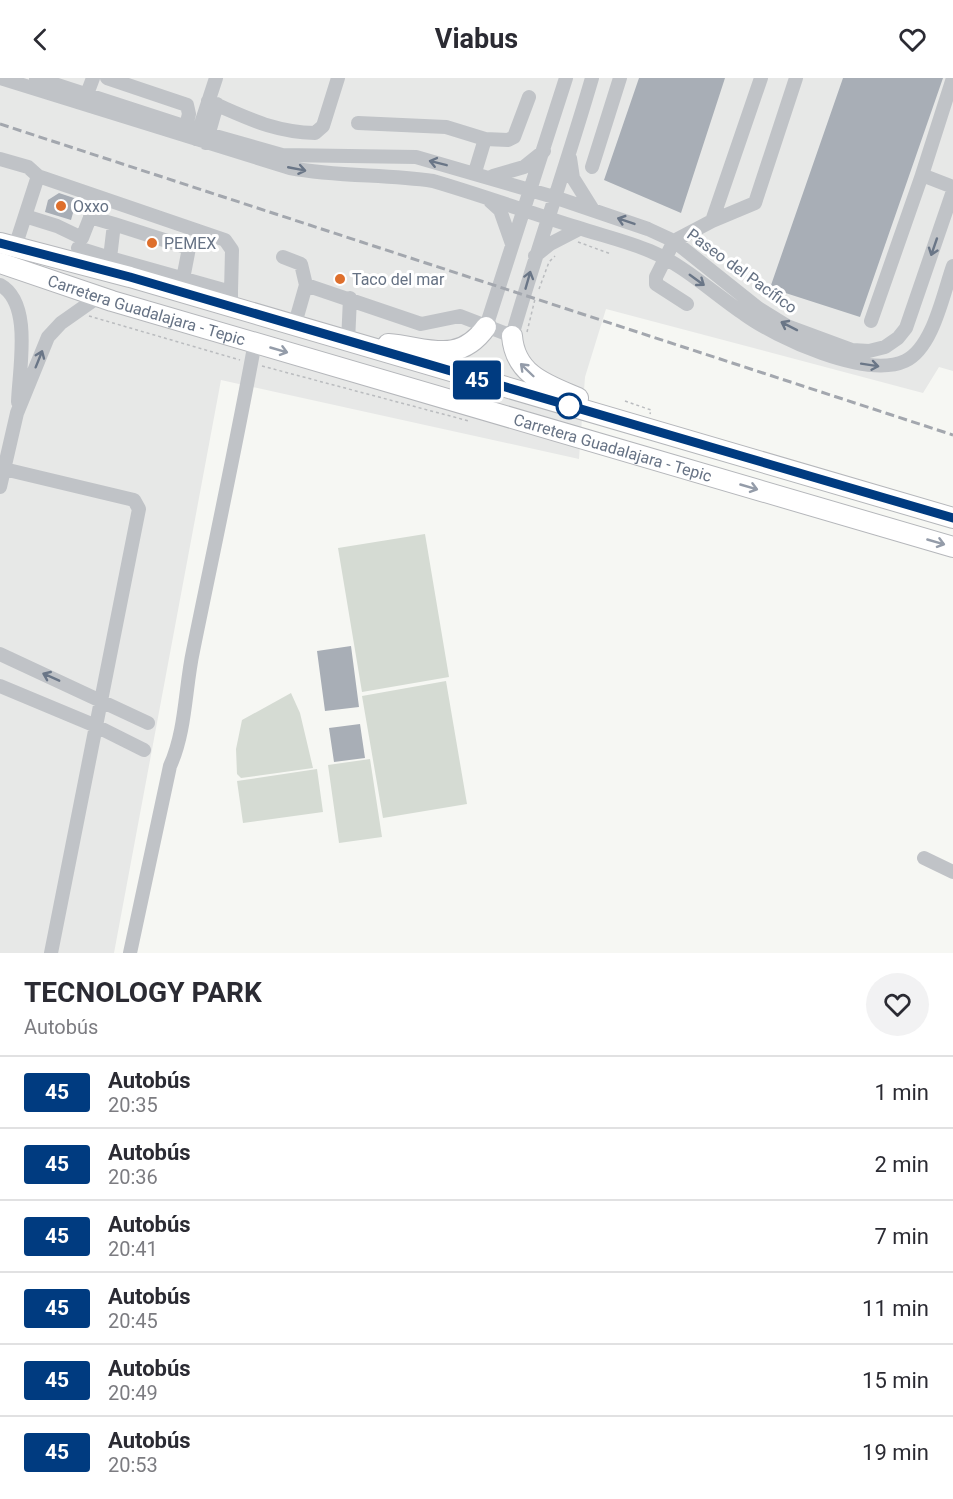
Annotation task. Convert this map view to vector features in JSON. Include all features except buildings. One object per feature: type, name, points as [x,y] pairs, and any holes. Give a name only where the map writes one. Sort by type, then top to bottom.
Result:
[{"type":"highway","name":"Carretera Guadalajara - Tepic","points":[[8,241],[52,257],[77,249],[231,300],[294,327],[953,518]]},
{"type":"highway","name":"Carretera Guadalajara - Tepic","points":[[0,263],[90,295],[953,547]]},
{"type":"highway","points":[[0,271],[90,295]]},
{"type":"highway","points":[[352,343],[379,343],[448,352],[469,345],[486,327]]},
{"type":"highway","points":[[518,339],[513,349],[520,364],[534,378],[582,399],[614,419]]},
{"type":"street","points":[[0,78],[40,83],[290,168],[324,174],[403,176],[433,181],[525,210]]},
{"type":"street","points":[[85,100],[93,78]]},
{"type":"street","points":[[107,78],[187,105],[196,135]]},
{"type":"street","points":[[196,135],[212,102],[216,78]]},
{"type":"street","points":[[212,102],[266,127],[290,132],[315,133],[323,126],[338,78]]},
{"type":"street","points":[[486,327],[566,78]]},
{"type":"street","points":[[306,285],[350,298],[421,324],[460,316],[518,339],[539,240],[569,155],[592,78]]},
{"type":"street","points":[[592,167],[620,78]]},
{"type":"street","points":[[712,221],[761,78]]},
{"type":"street","points":[[687,304],[656,284],[656,277],[674,241],[712,221],[755,203],[796,78]]},
{"type":"street","points":[[871,321],[922,175],[952,78]]},
{"type":"street","points":[[115,110],[124,84]]},
{"type":"street","points":[[358,123],[446,127],[485,139],[508,140],[514,137],[530,97]]},
{"type":"street","points":[[196,135],[282,155],[416,157],[475,172],[554,197]]},
{"type":"street","points":[[475,172],[485,139]]},
{"type":"street","points":[[491,177],[524,166],[544,152]]},
{"type":"street","points":[[569,155],[573,178],[593,210]]},
{"type":"street","points":[[0,159],[28,167],[38,176],[229,243],[232,250],[231,300],[183,279],[77,249],[57,226],[25,216]]},
{"type":"street","points":[[896,364],[885,347],[898,338],[906,328],[953,193],[922,175]]},
{"type":"street","points":[[8,241],[25,216],[38,176]]},
{"type":"street","points":[[77,249],[98,197]]},
{"type":"street","points":[[486,197],[500,210],[514,239]]},
{"type":"street","name":"Paseo del Pacífico","points":[[554,197],[674,241],[689,250],[732,288],[787,326],[852,350],[869,351],[885,347]]},
{"type":"street","name":"Paseo del Pacífico","points":[[525,210],[644,249],[679,267],[746,316],[792,341],[867,366],[907,361],[921,350],[929,336],[953,266]]},
{"type":"street","points":[[90,217],[189,248]]},
{"type":"street","points":[[110,258],[114,224]]},
{"type":"street","points":[[514,239],[529,226],[537,232],[539,240]]},
{"type":"street","points":[[183,279],[191,229]]},
{"type":"street","points":[[535,256],[550,244],[579,229]]},
{"type":"street","points":[[644,249],[652,246],[656,240],[653,232]]},
{"type":"street","points":[[679,267],[679,259],[684,252],[689,250]]},
{"type":"street","points":[[283,257],[301,264],[306,285],[294,327]]},
{"type":"street","points":[[0,285],[14,295],[21,322],[17,413]]},
{"type":"street","points":[[0,487],[17,413],[48,337],[90,295]]},
{"type":"street","points":[[350,298],[352,343]]},
{"type":"street","points":[[130,953],[170,766],[177,750],[186,683],[208,572],[229,486],[255,342]]},
{"type":"street","points":[[4,469],[134,500],[139,510],[51,953]]},
{"type":"street","points":[[0,654],[148,723]]},
{"type":"street","points":[[0,686],[96,726],[144,750]]},
{"type":"street","points":[[924,858],[953,872]]},
{"type":"path","points":[[572,242],[577,241],[611,254]]},
{"type":"path","points":[[538,291],[549,262],[560,250]]},
{"type":"path","points":[[518,339],[536,298]]},
{"type":"path","points":[[86,315],[251,363],[479,424]]},
{"type":"path","points":[[625,401],[651,410],[649,416]]},
{"type":"shaded area","points":[[0,78],[953,78],[953,371],[939,367],[923,393],[606,309],[585,377],[579,459],[221,380],[114,953],[0,953]]},
{"type":"shaded area","points":[[425,534],[449,677],[362,692],[338,548]]},
{"type":"shaded area","points":[[446,681],[467,804],[383,818],[362,696]]},
{"type":"shaded area","points":[[291,693],[300,713],[313,768],[241,778],[237,774],[236,749],[242,720]]},
{"type":"shaded area","points":[[370,759],[382,837],[339,843],[328,765]]},
{"type":"shaded area","points":[[317,769],[323,812],[243,823],[237,781]]},
{"type":"railway","points":[[0,124],[953,435]]},
{"type":"bus line","name":"45","points":[[0,243],[130,277],[273,321],[953,518]]},
{"type":"place","name":"Oxxo","points":[[61,206]]},
{"type":"place","name":"PEMEX","points":[[152,243]]},
{"type":"place","name":"Taco del mar","points":[[340,279]]}]
